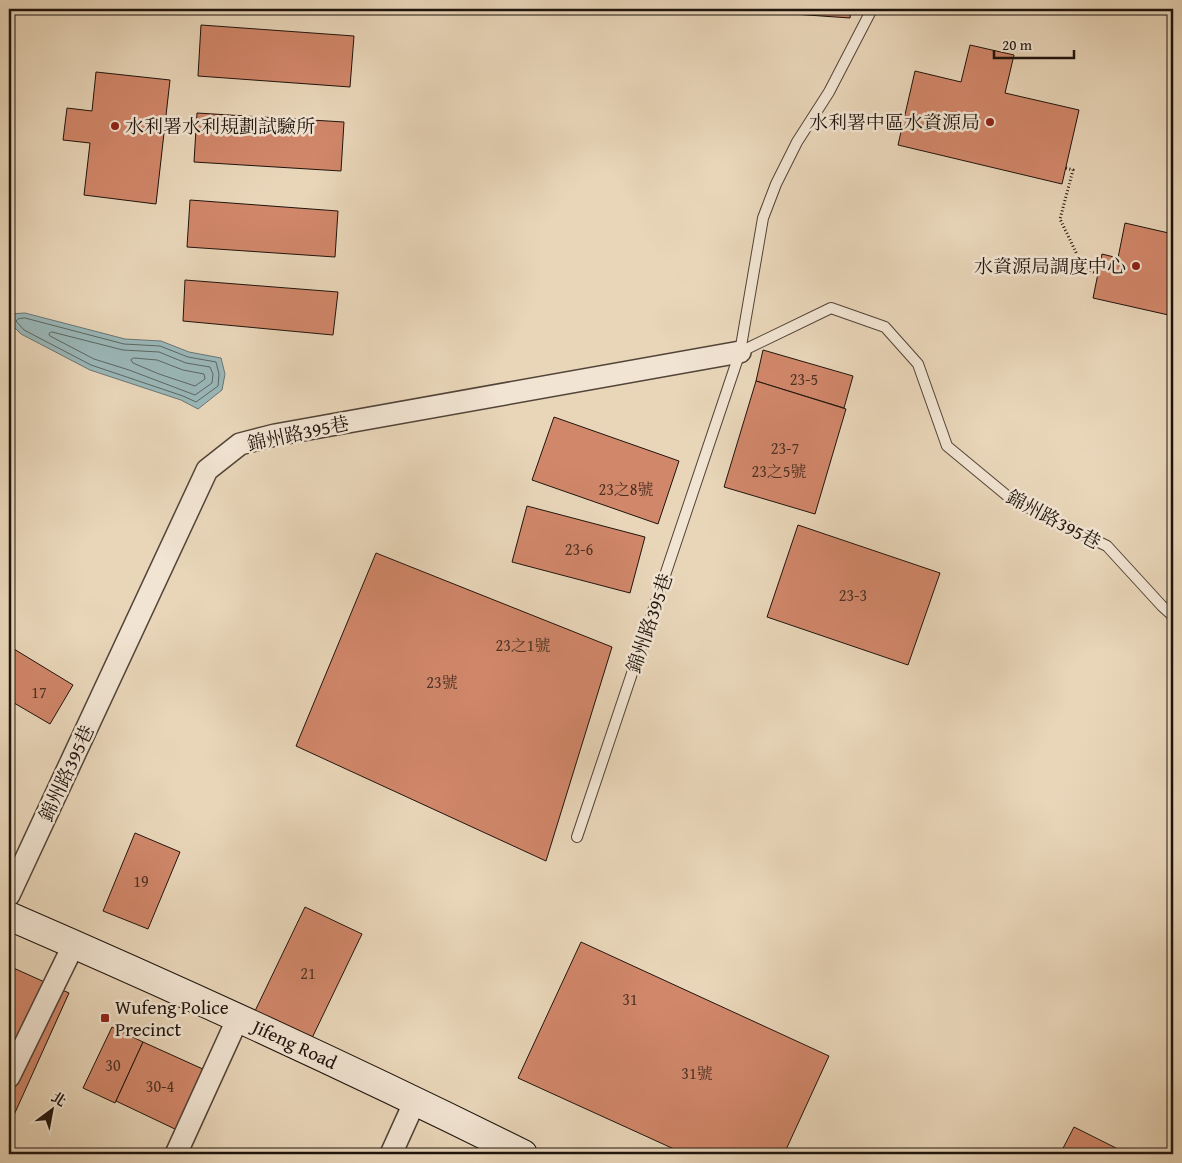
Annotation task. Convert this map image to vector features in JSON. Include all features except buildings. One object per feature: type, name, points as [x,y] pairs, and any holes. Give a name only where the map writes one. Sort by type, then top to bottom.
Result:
[{"type":"street","name":"錦州路395巷","points":[[9,895],[207,470],[240,444],[275,435],[740,352]]},
{"type":"street","name":"Jifeng Road","points":[[9,916],[238,1018],[416,1101],[523,1154]]},
{"type":"street","points":[[9,1077],[74,944]]},
{"type":"street","points":[[176,1154],[238,1018]]},
{"type":"street","points":[[391,1154],[416,1101]]},
{"type":"lane","name":"錦州路395巷","points":[[577,837],[740,352],[763,218],[776,184],[797,142],[828,92],[872,9]]},
{"type":"lane","name":"錦州路395巷","points":[[740,352],[830,308],[884,327],[918,364],[947,446],[1010,500],[1107,546],[1173,616]]},
{"type":"path","points":[[1066,168],[1073,170],[1060,219],[1084,267],[1098,274]]},
{"type":"water","points":[[25,313],[125,339],[161,341],[189,352],[221,358],[225,374],[222,390],[198,409],[181,400],[90,370],[21,334],[9,322],[9,314]]},
{"type":"place","name":"水利署中區水資源局","points":[[990,122]]},
{"type":"place","name":"水利署水利規劃試驗所","points":[[115,126]]},
{"type":"place","name":"水資源局調度中心","points":[[1136,266]]},
{"type":"place","name":"Wufeng Police Precinct","points":[[105,1018]]}]
